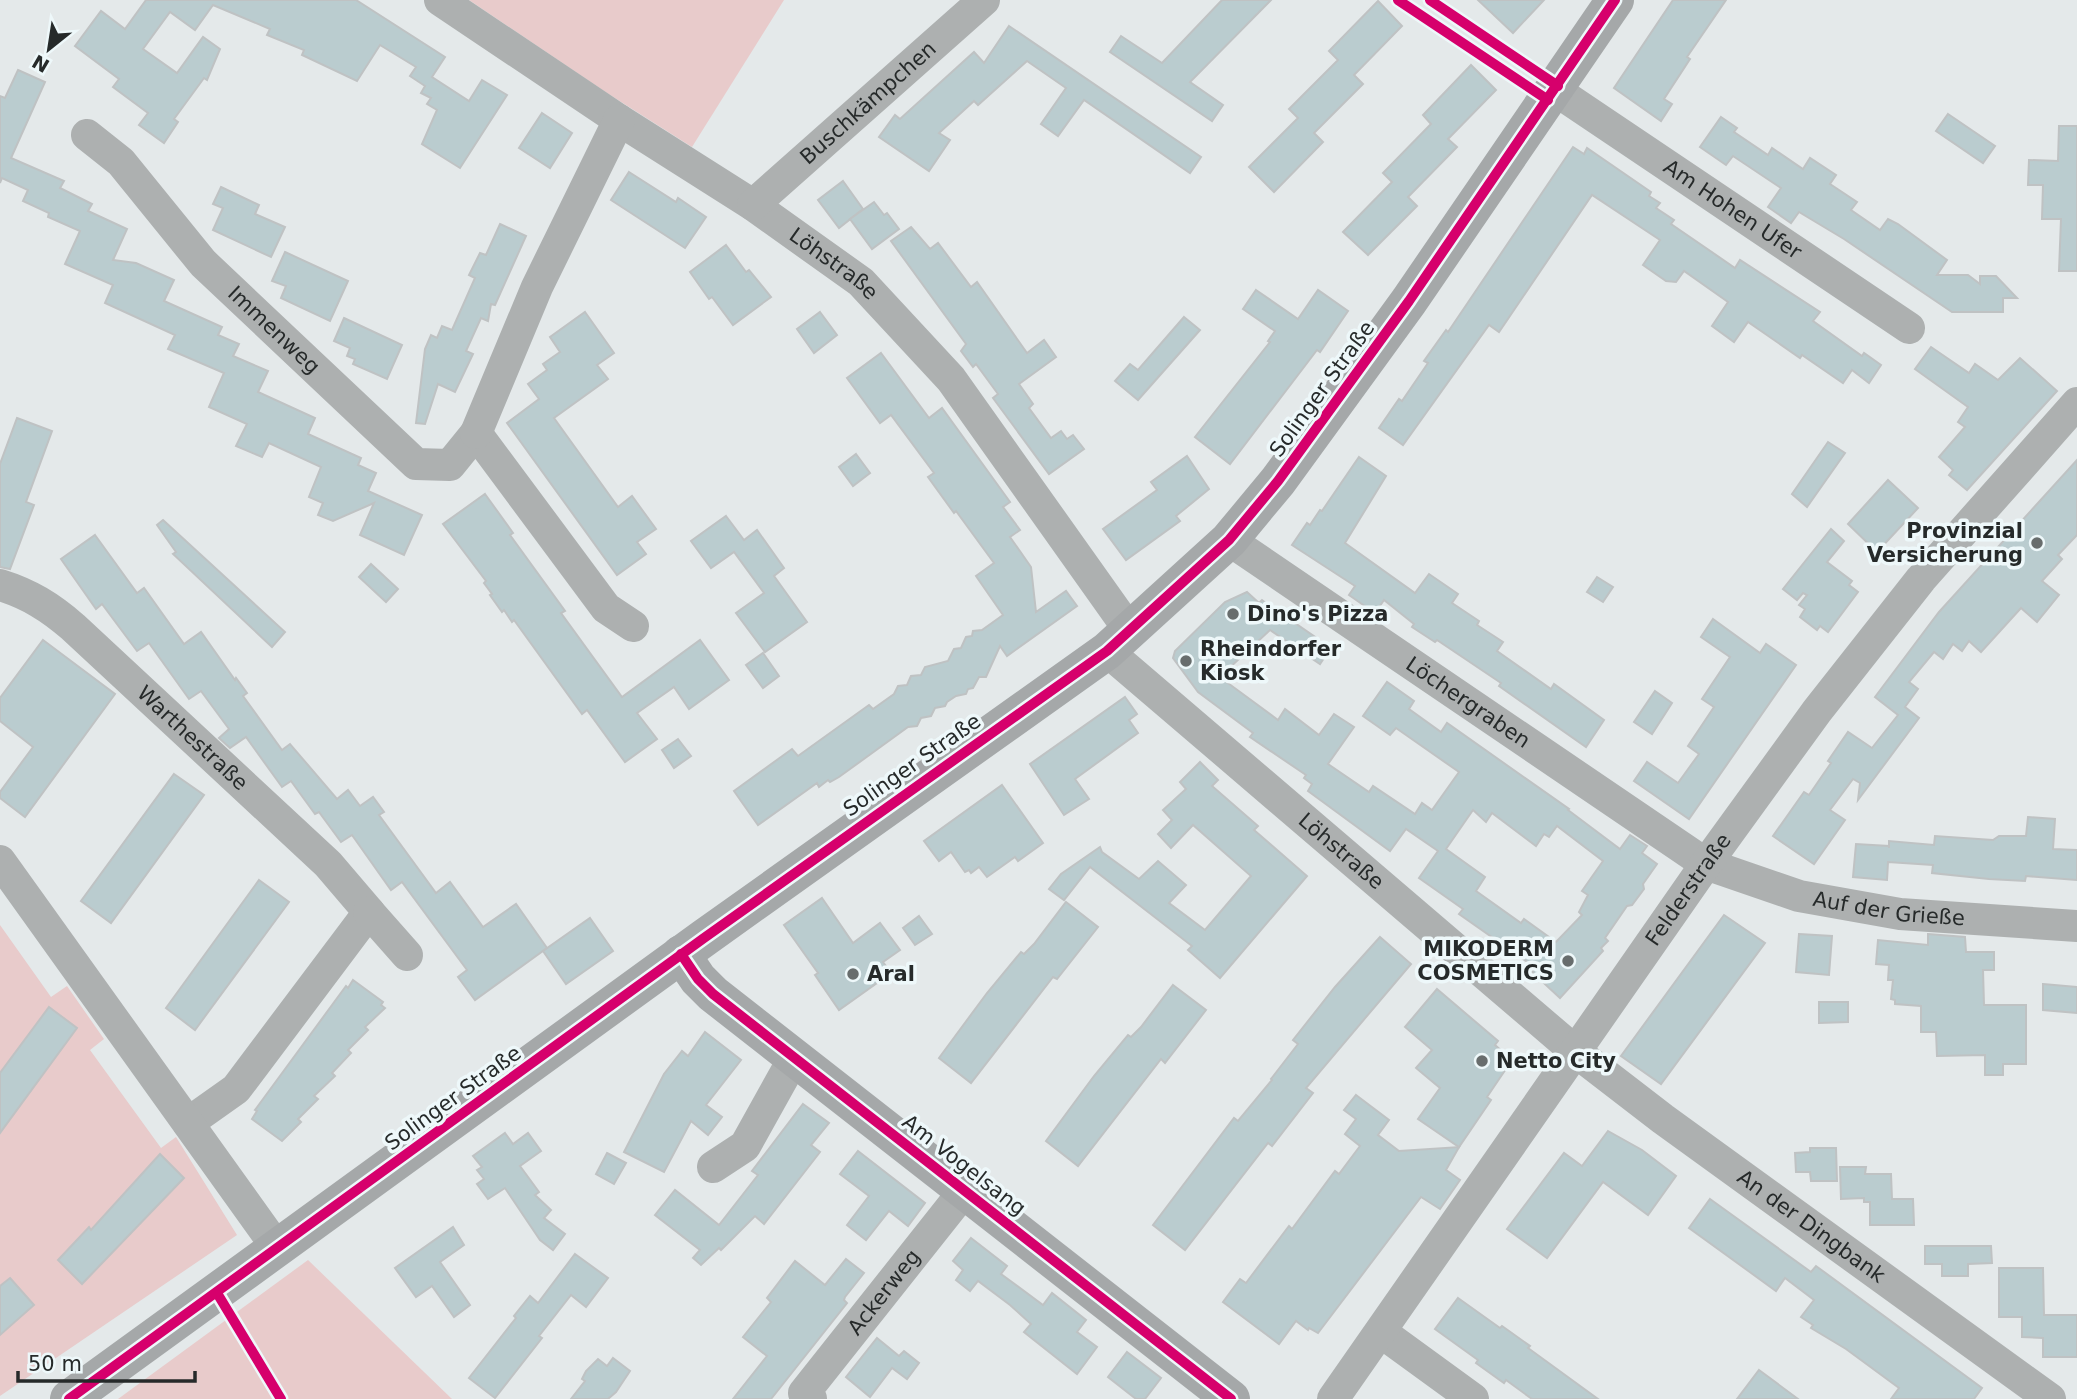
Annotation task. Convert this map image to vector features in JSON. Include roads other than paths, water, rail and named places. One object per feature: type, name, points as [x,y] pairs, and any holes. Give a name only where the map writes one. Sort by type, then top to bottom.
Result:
[{"type":"main road","name":"Solinger Straße","points":[[69,1399],[681,954],[1119,641],[1229,540],[1333,408],[1615,0]]},
{"type":"main road","name":"Am Vogelsang","points":[[681,954],[698,979],[713,993],[1231,1399]]},
{"type":"street","name":"Löhstraße","points":[[440,0],[619,120],[753,205],[861,282],[951,379],[1119,641],[1576,1052]]},
{"type":"street","name":"Buschkämpchen","points":[[753,205],[984,0]]},
{"type":"street","name":"Am Hohen Ufer","points":[[1555,90],[1909,328]]},
{"type":"street","name":"Immenweg","points":[[87,135],[121,162],[203,263],[416,464],[450,465],[476,433],[537,287],[619,120]]},
{"type":"street","name":"Felderstraße","points":[[1333,1399],[1706,864],[1817,711],[1921,579],[2077,404]]},
{"type":"street","points":[[476,433],[606,608],[633,626]]},
{"type":"street","name":"Löchergraben","points":[[1229,540],[1706,864]]},
{"type":"street","name":"Warthestraße","points":[[0,586],[20,592],[50,607],[73,627],[328,864],[407,955]]},
{"type":"street","points":[[0,861],[278,1249]]},
{"type":"street","name":"Auf der Grieße","points":[[1706,864],[1799,896],[1900,914],[2077,926]]},
{"type":"street","points":[[188,1123],[236,1088],[369,912]]},
{"type":"street","name":"An der Dingbank","points":[[1576,1052],[1663,1119],[2050,1399]]},
{"type":"street","points":[[713,1167],[745,1146],[794,1058]]},
{"type":"street","name":"Ackerweg","points":[[805,1397],[965,1191]]},
{"type":"street","points":[[1381,1332],[1473,1399]]},
{"type":"place","name":"Provinzial Versicherung","points":[[2037,543]]},
{"type":"place","name":"Dino's Pizza","points":[[1233,614]]},
{"type":"place","name":"Rheindorfer Kiosk","points":[[1186,661]]},
{"type":"place","name":"MIKODERM COSMETICS","points":[[1568,961]]},
{"type":"place","name":"Aral","points":[[853,974]]},
{"type":"place","name":"Netto City","points":[[1482,1061]]}]
